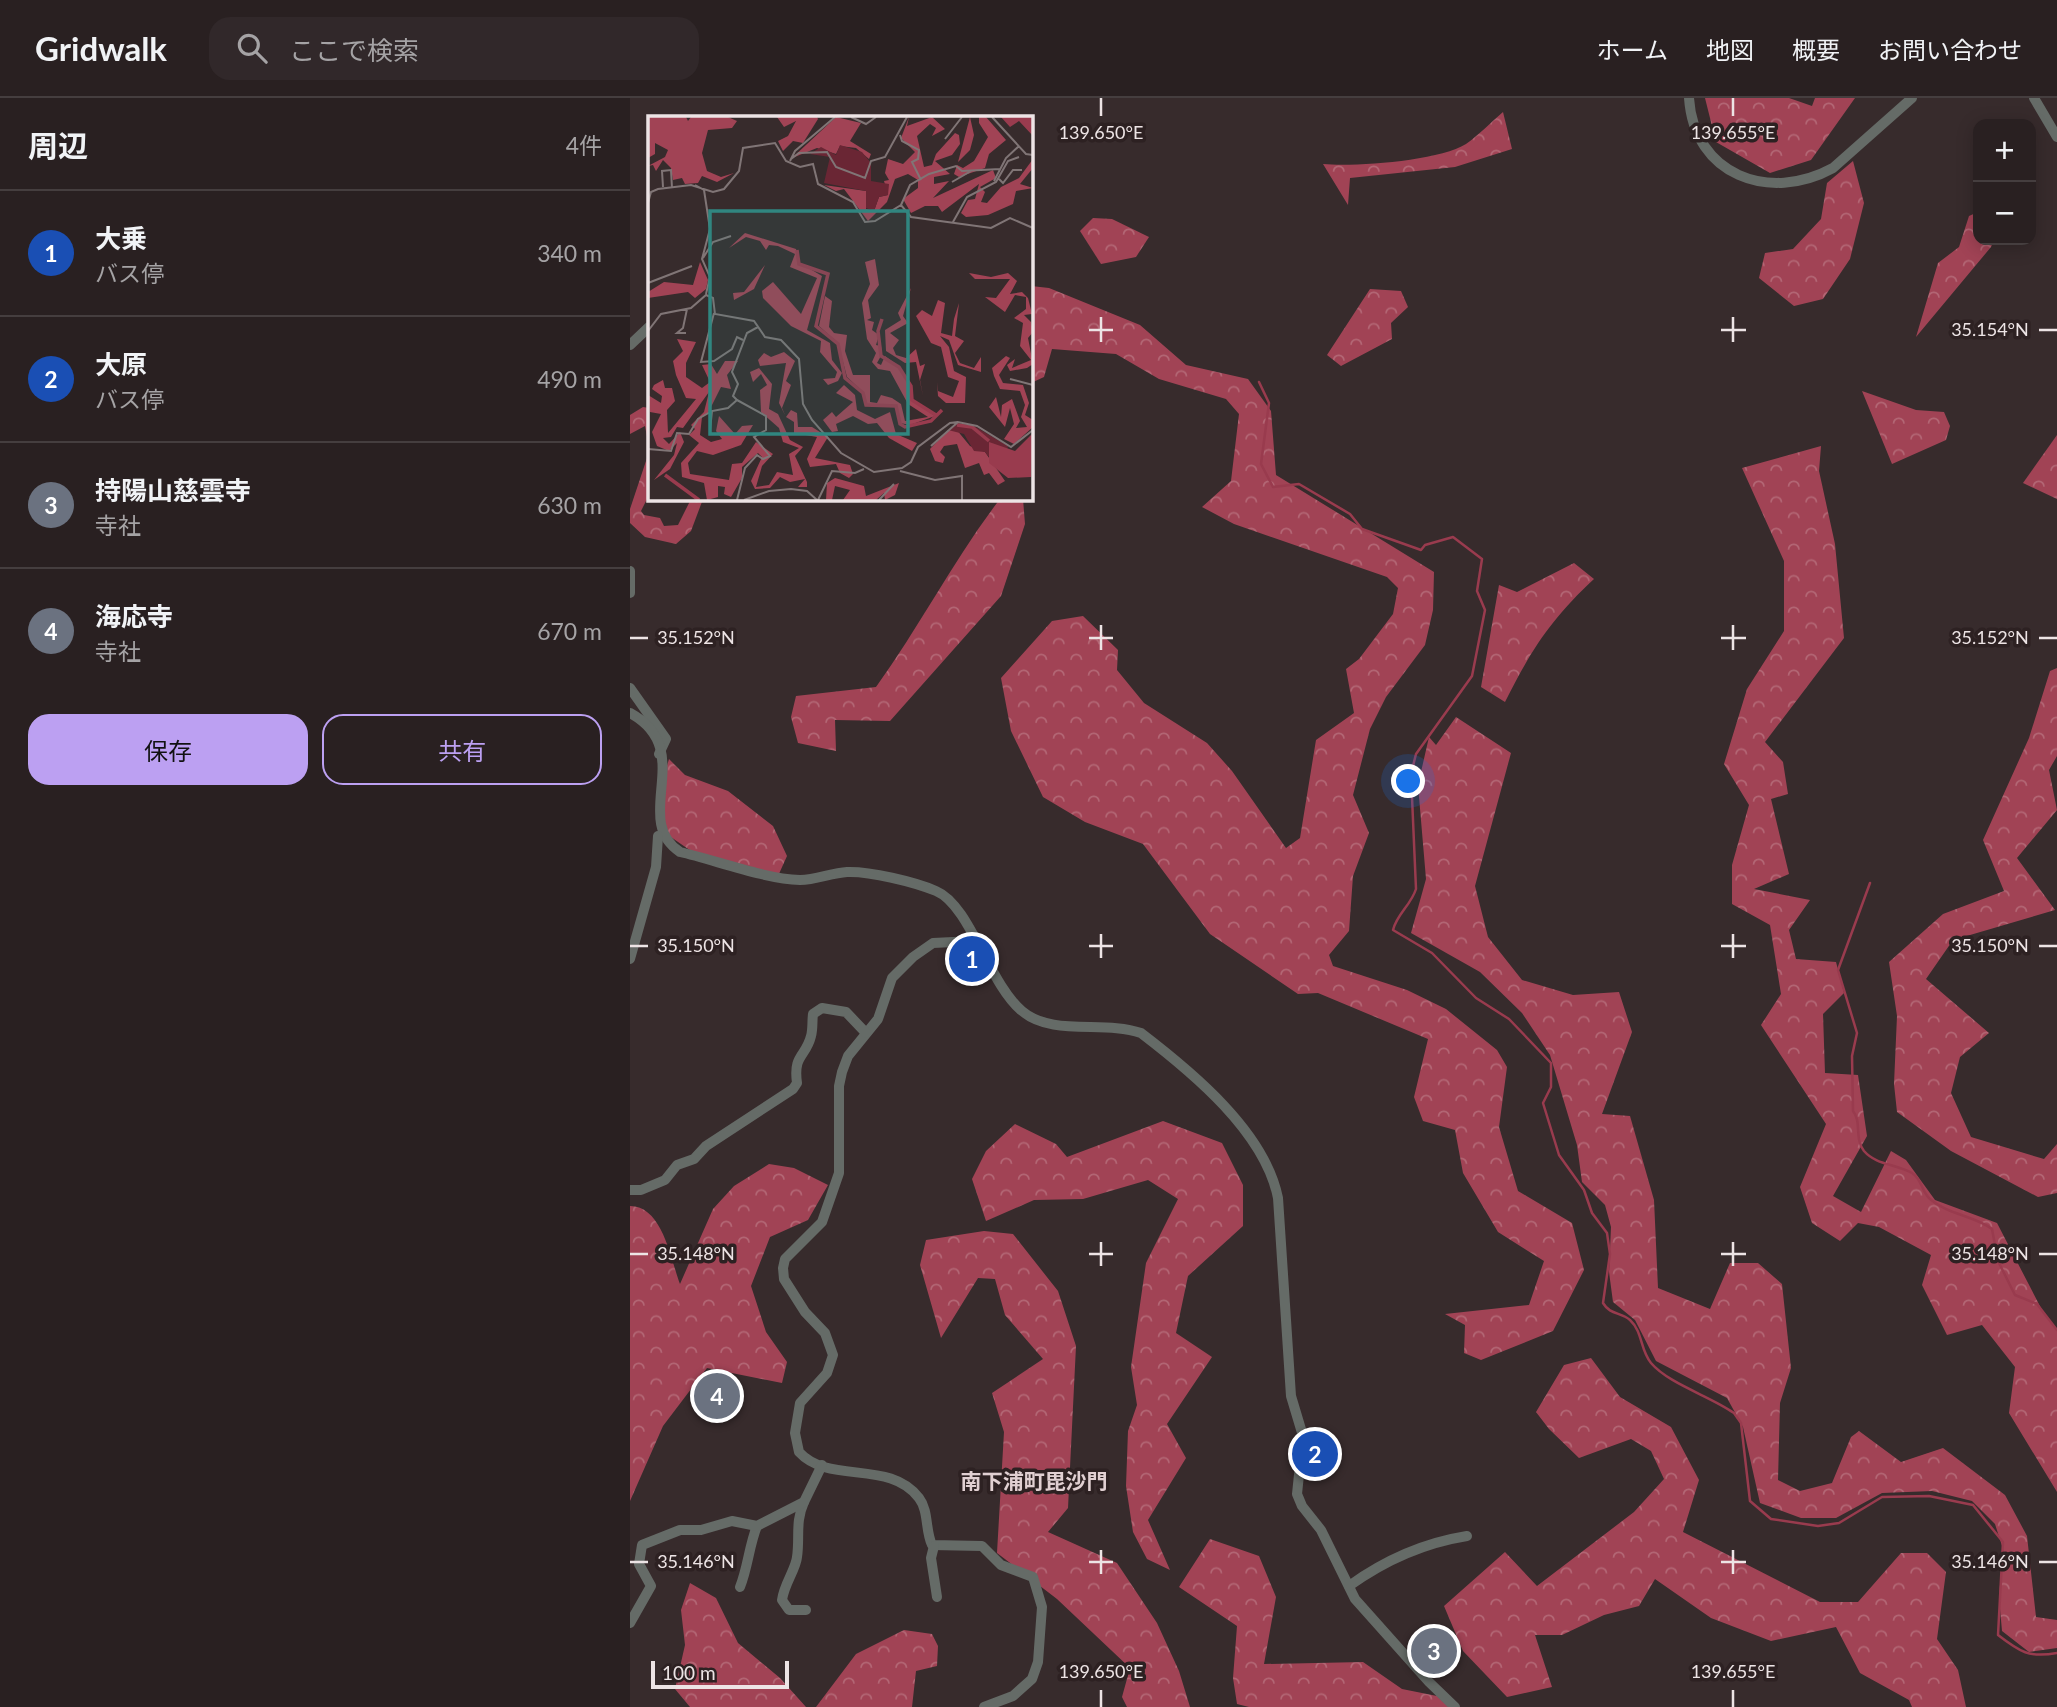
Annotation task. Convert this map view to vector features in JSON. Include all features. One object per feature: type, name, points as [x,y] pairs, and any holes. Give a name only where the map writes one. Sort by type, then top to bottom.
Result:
[{"type":"street","points":[[1689,98],[1696,132],[1707,151],[1722,166],[1745,178],[1782,184],[1818,176],[1833,168],[1912,98]]},
{"type":"street","points":[[2034,98],[2057,137]]},
{"type":"street","points":[[630,345],[648,328]]},
{"type":"street","points":[[630,571],[630,593]]},
{"type":"street","points":[[630,688],[666,738],[659,754]]},
{"type":"street","points":[[630,713],[652,732],[659,754],[660,771],[653,803],[653,824],[658,836],[656,867],[630,959]]},
{"type":"street","points":[[658,836],[680,852],[786,878],[815,879],[859,873],[937,891],[956,907],[974,941],[1015,1003],[1030,1017],[1053,1024],[1122,1028],[1141,1033],[1229,1111],[1272,1172],[1278,1198],[1291,1396],[1303,1436],[1297,1494],[1321,1530],[1364,1610],[1455,1707]]},
{"type":"street","points":[[937,1597],[931,1559],[934,1546],[928,1534],[925,1508],[909,1487],[887,1477],[822,1465],[799,1452],[795,1433],[802,1399],[827,1373],[832,1360],[832,1350],[825,1333],[805,1312],[786,1283],[782,1268],[785,1259],[822,1222],[839,1173],[839,1086],[848,1056],[878,1019],[892,978],[922,948],[933,943],[974,941]]},
{"type":"street","points":[[630,1190],[641,1190],[665,1180],[677,1165],[694,1159],[706,1146],[793,1089],[797,1083],[795,1071],[800,1053],[811,1036],[813,1014],[822,1008],[846,1012],[866,1033]]},
{"type":"street","points":[[806,1610],[789,1610],[782,1600],[787,1579],[797,1560],[797,1518],[822,1465]]},
{"type":"street","points":[[630,1623],[640,1610],[651,1586],[639,1564],[636,1546],[680,1530],[701,1530],[732,1521],[757,1526],[804,1502]]},
{"type":"street","points":[[740,1587],[749,1566],[751,1543],[757,1526]]},
{"type":"street","points":[[1349,1586],[1379,1564],[1434,1541],[1467,1536]]},
{"type":"street","points":[[934,1546],[982,1546],[1001,1565],[1033,1577],[1037,1585],[1042,1607],[1035,1674],[1017,1693],[984,1707]]},
{"type":"green space","points":[[1705,98],[1789,98],[1812,106],[1815,98],[1855,98],[1811,160],[1770,173],[1716,142]]},
{"type":"green space","points":[[1503,112],[1512,149],[1455,167],[1350,178],[1348,205],[1323,164],[1355,165],[1437,155],[1466,144]]},
{"type":"green space","points":[[1853,161],[1864,203],[1850,259],[1823,299],[1794,306],[1759,278],[1765,253],[1793,249],[1821,219],[1827,183]]},
{"type":"green space","points":[[1973,214],[1973,245],[1992,245],[1991,247],[1916,337],[1938,263],[1959,247],[1969,216]]},
{"type":"green space","points":[[1093,218],[1112,219],[1149,237],[1136,257],[1101,264],[1080,231]]},
{"type":"green space","points":[[1032,286],[1049,288],[1140,325],[1186,365],[1248,379],[1271,411],[1276,475],[1434,572],[1433,610],[1425,645],[1386,697],[1370,729],[1353,795],[1369,833],[1353,876],[1349,931],[1329,955],[1333,966],[1407,990],[1446,1009],[1497,1050],[1507,1067],[1499,1127],[1518,1191],[1572,1223],[1584,1270],[1553,1331],[1481,1360],[1464,1353],[1465,1325],[1445,1314],[1529,1305],[1544,1261],[1498,1232],[1463,1173],[1455,1130],[1423,1121],[1414,1097],[1428,1039],[1318,993],[1298,994],[1210,934],[1143,844],[1085,822],[1043,797],[1011,731],[1001,678],[1052,621],[1083,616],[1118,650],[1117,670],[1144,703],[1207,743],[1232,771],[1286,848],[1300,838],[1316,740],[1354,713],[1346,669],[1359,659],[1393,614],[1398,588],[1387,577],[1234,524],[1202,507],[1231,481],[1239,414],[1226,399],[1159,379],[1116,354],[1052,349],[1044,377],[1032,383]]},
{"type":"green space","points":[[1370,289],[1401,291],[1408,307],[1391,323],[1392,339],[1341,366],[1327,355]]},
{"type":"green space","points":[[1862,391],[1916,410],[1944,412],[1950,426],[1946,440],[1892,464]]},
{"type":"green space","points":[[643,407],[648,408],[648,442],[645,426],[630,434],[630,415]]},
{"type":"green space","points":[[2057,435],[2057,499],[2023,483]]},
{"type":"green space","points":[[1821,446],[1819,471],[1835,544],[1844,638],[1765,742],[1783,762],[1788,794],[1771,799],[1789,874],[1754,889],[1810,900],[1789,930],[1796,959],[1836,962],[1844,993],[1823,1014],[1825,1073],[1858,1075],[1867,1136],[1833,1196],[1861,1212],[1891,1151],[1906,1160],[1935,1200],[1997,1223],[2043,1312],[2057,1330],[2057,1492],[2009,1413],[2015,1367],[1982,1325],[1947,1335],[1922,1285],[1931,1255],[1879,1227],[1858,1223],[1840,1241],[1812,1223],[1800,1187],[1826,1124],[1761,1025],[1781,994],[1770,925],[1732,904],[1732,865],[1749,805],[1724,764],[1747,689],[1784,631],[1784,561],[1742,468]]},
{"type":"green space","points":[[648,455],[648,497],[641,511],[644,515],[660,518],[664,526],[678,525],[690,500],[703,500],[691,531],[676,544],[645,537],[630,523],[630,509]]},
{"type":"green space","points":[[999,500],[1023,500],[1025,524],[1001,596],[890,721],[835,720],[836,751],[798,743],[791,717],[796,696],[876,687],[967,545]]},
{"type":"green space","points":[[1574,563],[1594,579],[1543,636],[1505,702],[1481,687],[1499,585],[1517,592]]},
{"type":"green space","points":[[2057,668],[2057,756],[2049,770],[2057,810],[2017,858],[2055,910],[1953,940],[1926,979],[1989,1033],[1960,1057],[1951,1093],[1971,1137],[2044,1159],[2057,1144],[2057,1193],[2038,1197],[1951,1151],[1897,1112],[1894,1084],[1897,1016],[1889,962],[1943,914],[2004,891],[1983,840],[2029,738],[2050,671]]},
{"type":"green space","points":[[1456,717],[1511,753],[1475,886],[1488,937],[1522,980],[1573,995],[1619,992],[1632,1032],[1602,1114],[1630,1116],[1654,1200],[1658,1288],[1710,1309],[1730,1263],[1758,1263],[1782,1284],[1791,1368],[1780,1403],[1778,1480],[1800,1491],[1832,1483],[1851,1437],[1859,1431],[1901,1462],[1943,1448],[2005,1495],[2027,1536],[2036,1617],[2057,1620],[2057,1648],[2029,1652],[2002,1631],[1999,1597],[2003,1549],[1995,1524],[1972,1501],[1932,1491],[1882,1493],[1836,1518],[1801,1518],[1760,1503],[1743,1427],[1727,1398],[1656,1361],[1635,1320],[1613,1302],[1609,1272],[1611,1227],[1605,1205],[1582,1182],[1577,1145],[1550,1055],[1522,1013],[1480,972],[1411,933],[1426,879],[1418,785],[1429,737],[1436,745]]},
{"type":"green space","points":[[669,759],[685,775],[728,791],[773,826],[787,856],[778,876],[694,853],[665,833],[658,796]]},
{"type":"green space","points":[[1163,1121],[1222,1143],[1243,1185],[1243,1226],[1188,1276],[1176,1333],[1212,1357],[1167,1424],[1186,1458],[1148,1520],[1170,1570],[1147,1559],[1133,1532],[1126,1486],[1128,1431],[1137,1405],[1131,1367],[1146,1263],[1178,1199],[1148,1180],[1083,1199],[1034,1200],[986,1221],[972,1179],[986,1151],[1015,1124],[1056,1144],[1067,1157]]},
{"type":"green space","points":[[769,1164],[794,1168],[828,1185],[808,1220],[770,1237],[751,1286],[766,1332],[787,1362],[782,1383],[707,1368],[663,1426],[630,1501],[630,1206],[641,1208],[658,1225],[680,1284],[713,1209],[734,1186]]},
{"type":"green space","points":[[984,1231],[1013,1234],[1058,1291],[1076,1346],[1068,1508],[1048,1532],[1117,1563],[1157,1623],[1179,1671],[1190,1707],[1127,1707],[1122,1697],[1130,1668],[1057,1599],[997,1553],[1004,1432],[992,1393],[1043,1359],[1005,1315],[995,1279],[978,1278],[941,1338],[920,1265],[926,1240]]},
{"type":"green space","points":[[1591,1358],[1620,1397],[1671,1427],[1699,1480],[1683,1532],[1820,1602],[1858,1602],[1901,1553],[1927,1553],[1946,1572],[1937,1639],[1958,1670],[1966,1707],[1912,1707],[1909,1700],[1860,1673],[1836,1627],[1771,1641],[1711,1618],[1655,1579],[1639,1606],[1604,1615],[1562,1635],[1535,1635],[1552,1687],[1507,1697],[1463,1651],[1444,1606],[1505,1552],[1537,1586],[1634,1512],[1664,1479],[1651,1451],[1631,1439],[1579,1458],[1549,1429],[1536,1412],[1564,1365]]},
{"type":"green space","points":[[1210,1539],[1259,1556],[1276,1597],[1264,1664],[1363,1662],[1402,1689],[1437,1696],[1449,1707],[1249,1707],[1237,1704],[1233,1678],[1237,1626],[1179,1587]]},
{"type":"green space","points":[[690,1583],[716,1598],[738,1643],[780,1678],[806,1707],[690,1707],[675,1689],[685,1645],[681,1610]]},
{"type":"green space","points":[[904,1630],[932,1634],[938,1646],[937,1666],[916,1671],[912,1707],[816,1707],[856,1654]]},
{"type":"waterway","points":[[1259,382],[1269,403],[1261,464],[1273,487],[1299,484],[1350,514],[1362,529],[1421,550],[1425,545],[1453,537],[1482,559],[1477,591],[1485,610],[1472,676],[1416,754],[1411,774],[1416,889],[1393,930],[1432,953],[1476,998],[1509,1019],[1551,1063],[1551,1087],[1543,1103],[1559,1155],[1584,1190],[1592,1213],[1607,1233],[1610,1254],[1603,1303],[1609,1310],[1630,1320],[1647,1358],[1659,1370],[1679,1384],[1734,1413],[1741,1423],[1750,1501],[1771,1519],[1818,1526],[1839,1523],[1882,1497],[1929,1496],[1973,1505],[2003,1542],[1998,1635],[2025,1652],[2039,1655],[2057,1653]]},
{"type":"waterway","points":[[1870,883],[1838,970],[1857,1033],[1852,1056],[1853,1111],[1861,1146],[1874,1159],[1912,1173],[1927,1196],[1937,1204],[1992,1229],[1998,1261],[2015,1295],[2037,1304],[2057,1330]]},
{"type":"place","name":"大乗","points":[[972,959]]},
{"type":"place","name":"海応寺","points":[[717,1396]]},
{"type":"place","name":"大原","points":[[1315,1454]]},
{"type":"place","name":"持陽山慈雲寺","points":[[1434,1651]]},
{"type":"district","name":"南下浦町毘沙門","points":[[1034,1480]]}]
